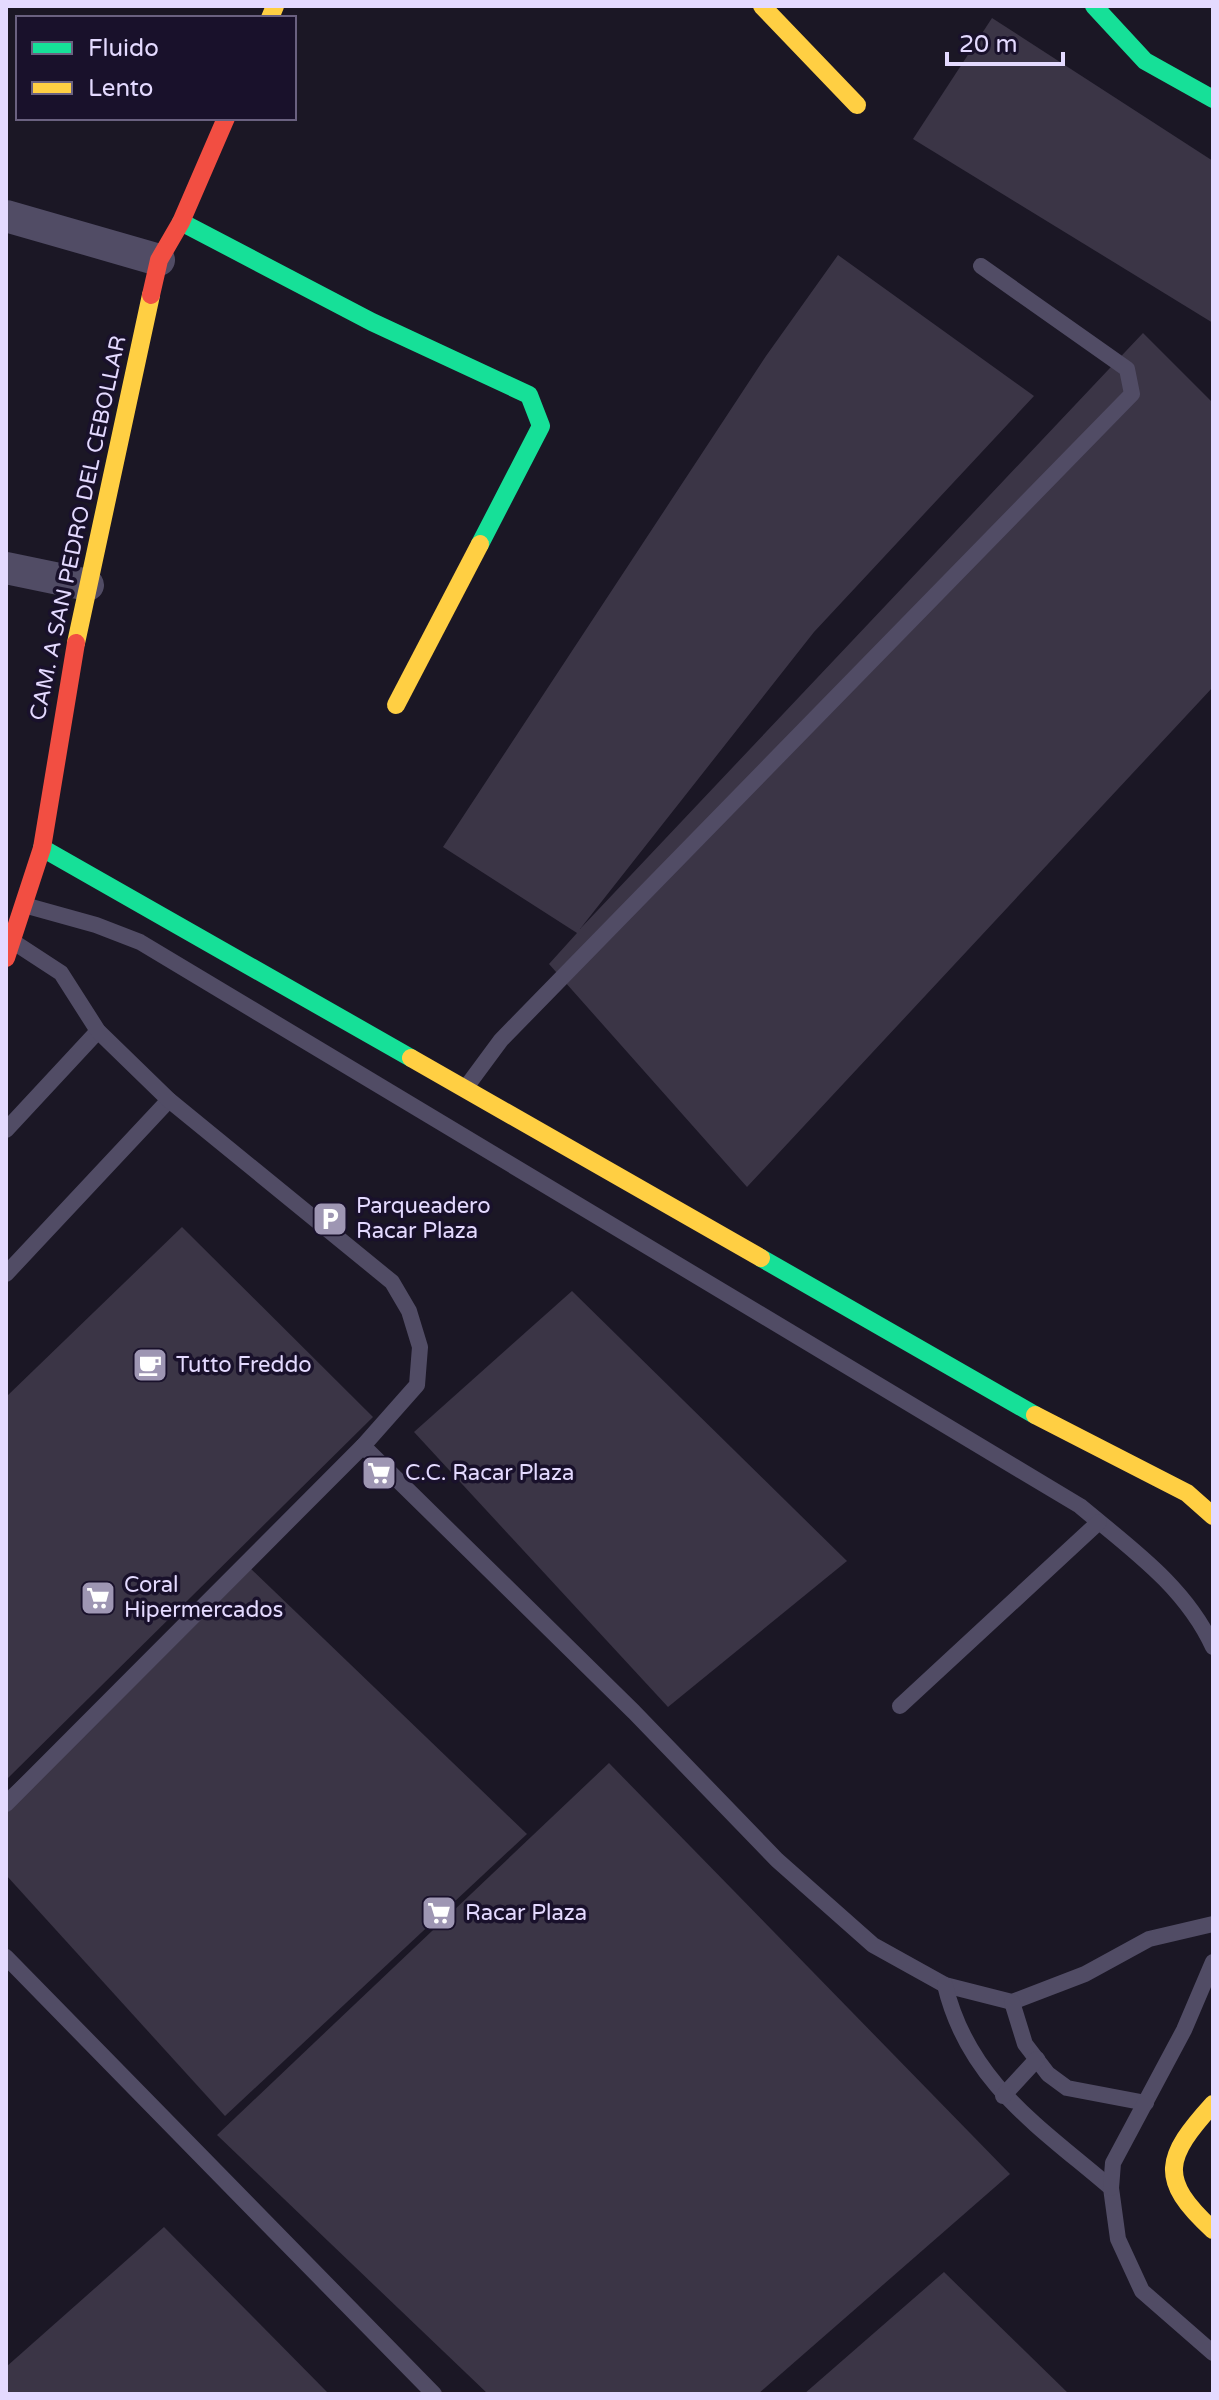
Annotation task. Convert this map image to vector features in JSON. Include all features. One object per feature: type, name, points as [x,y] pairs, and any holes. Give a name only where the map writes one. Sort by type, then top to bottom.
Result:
[{"type":"street","points":[[762,6],[857,105]]},
{"type":"street","points":[[1094,6],[1145,61],[1213,99]]},
{"type":"street","name":"CAM. A SAN PEDRO DEL CEBOLLAR","points":[[9,949],[23,892],[42,848],[70,670],[159,260],[181,222],[225,120]]},
{"type":"street","points":[[6,216],[159,260]]},
{"type":"street","points":[[181,222],[372,322],[529,395],[541,426],[396,705]]},
{"type":"street","points":[[6,568],[88,585]]},
{"type":"street","points":[[42,848],[463,1091],[1057,1427],[1187,1493],[1213,1516]]},
{"type":"street","points":[[1213,2104],[1185,2134],[1171,2164],[1178,2198],[1213,2230]]},
{"type":"lane","points":[[463,1091],[501,1040],[1132,394],[1127,369],[981,266]]},
{"type":"lane","points":[[23,892],[140,942],[1067,1498],[1099,1522],[1181,1595],[1198,1618],[1213,1647]]},
{"type":"lane","points":[[6,1804],[363,1446],[417,1385],[420,1347],[409,1311],[392,1282],[169,1100],[98,1031],[61,973],[9,949]]},
{"type":"lane","points":[[6,1130],[98,1031]]},
{"type":"lane","points":[[6,1274],[169,1100]]},
{"type":"lane","points":[[363,1446],[634,1712],[777,1860],[873,1945],[945,1985],[1012,2002],[1085,1974],[1149,1939],[1213,1924]]},
{"type":"lane","points":[[900,1706],[1099,1522]]},
{"type":"lane","points":[[6,1957],[434,2394]]},
{"type":"lane","points":[[1213,1962],[1184,2030],[1113,2163],[1111,2188],[1118,2239],[1142,2291],[1213,2353]]},
{"type":"lane","points":[[945,1985],[951,2011],[967,2046],[1003,2096],[1111,2188]]},
{"type":"lane","points":[[1012,2002],[1025,2044],[1048,2074],[1067,2088],[1146,2103]]},
{"type":"lane","points":[[1003,2096],[1037,2059]]},
{"type":"building","points":[[992,18],[1213,161],[1213,323],[913,139]]},
{"type":"building","points":[[838,255],[1034,396],[814,632],[580,929],[1143,333],[1213,403],[1213,687],[747,1187],[549,964],[577,933],[443,847],[766,356]]},
{"type":"building","name":"Coral Hipermercados","points":[[182,1227],[373,1417],[6,1780],[6,1397]]},
{"type":"building","points":[[572,1291],[847,1561],[668,1707],[414,1432]]},
{"type":"building","points":[[249,1567],[527,1834],[225,2116],[6,1875],[6,1792]]},
{"type":"building","points":[[609,1763],[1010,2174],[758,2394],[488,2394],[217,2135]]},
{"type":"building","points":[[164,2227],[329,2394],[6,2394],[6,2367]]},
{"type":"building","points":[[944,2272],[1069,2394],[804,2394]]},
{"type":"traffic: fast","points":[[1094,6],[1145,61],[1213,99]]},
{"type":"traffic: fast","points":[[181,222],[372,322],[529,395],[541,426],[480,544]]},
{"type":"traffic: fast","points":[[42,848],[411,1058]]},
{"type":"traffic: fast","points":[[761,1258],[1035,1415]]},
{"type":"traffic: slow","points":[[271,16],[275,6]]},
{"type":"traffic: slow","points":[[762,6],[857,105]]},
{"type":"traffic: slow","points":[[76,643],[151,295]]},
{"type":"traffic: slow","points":[[396,705],[480,544]]},
{"type":"traffic: slow","points":[[411,1058],[761,1258]]},
{"type":"traffic: slow","points":[[1035,1415],[1187,1493],[1213,1516]]},
{"type":"traffic: slow","points":[[1213,2104],[1185,2139],[1174,2168],[1183,2196],[1213,2230]]},
{"type":"traffic: jam","points":[[151,295],[159,260],[181,222],[225,120]]},
{"type":"traffic: jam","points":[[6,958],[42,848],[76,643]]},
{"type":"place","name":"Parqueadero Racar Plaza","points":[[330,1219]]},
{"type":"place","name":"Tutto Freddo","points":[[150,1365]]},
{"type":"place","name":"C.C. Racar Plaza","points":[[379,1473]]},
{"type":"place","name":"Coral Hipermercados","points":[[98,1598]]},
{"type":"place","name":"Racar Plaza","points":[[439,1913]]}]
